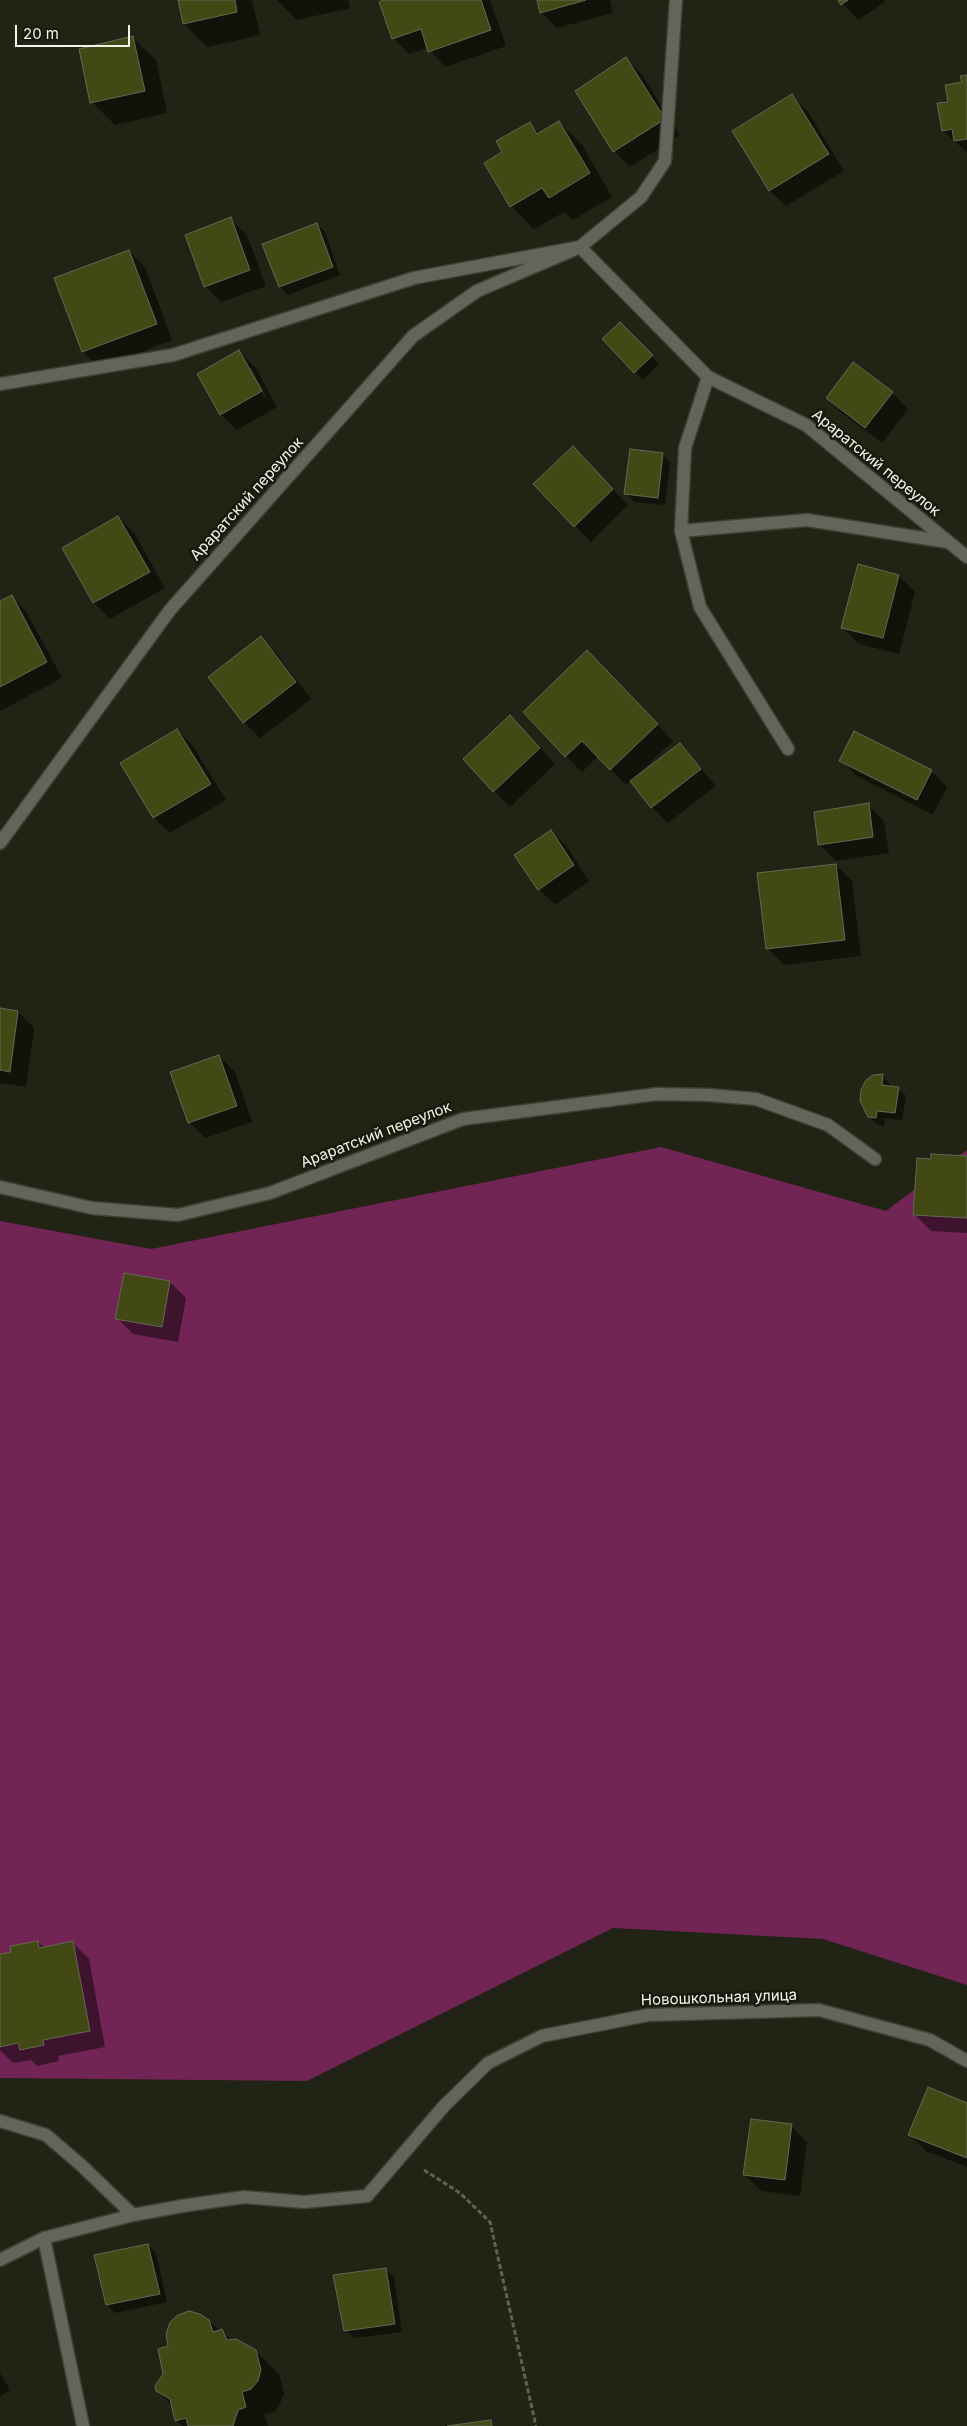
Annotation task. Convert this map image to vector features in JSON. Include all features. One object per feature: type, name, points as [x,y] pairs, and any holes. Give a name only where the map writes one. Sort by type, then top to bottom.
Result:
[{"type":"street","name":"Араратский переулок","points":[[0,843],[170,610],[413,336],[477,291],[580,247],[641,197],[665,162],[676,0]]},
{"type":"street","name":"Араратский переулок","points":[[580,247],[708,377],[806,425],[967,557]]},
{"type":"street","name":"Араратский переулок","points":[[0,384],[173,355],[414,278],[580,247]]},
{"type":"street","points":[[708,377],[685,448],[681,531],[700,606],[788,749]]},
{"type":"street","points":[[681,531],[807,520],[948,542]]},
{"type":"street","name":"Араратский переулок","points":[[0,1186],[92,1208],[178,1216],[270,1193],[463,1119],[657,1094],[709,1095],[756,1099],[828,1125],[875,1158]]},
{"type":"street","name":"Новошкольная улица","points":[[0,2260],[44,2238],[133,2215],[244,2197],[304,2202],[367,2196],[444,2106],[488,2063],[542,2036],[648,2015],[819,2010],[930,2040],[967,2061]]},
{"type":"street","points":[[0,2121],[46,2135],[81,2165],[133,2215]]},
{"type":"street","points":[[44,2238],[83,2426]]},
{"type":"path","points":[[403,2156],[460,2193],[490,2222],[536,2426]]},
{"type":"shaded area","points":[[661,1147],[886,1211],[967,1150],[967,1985],[823,1939],[613,1928],[307,2081],[0,2078],[0,1221],[151,1249]]},
{"type":"building","points":[[178,0],[235,0],[237,12],[183,24]]},
{"type":"building","points":[[383,0],[481,0],[491,30],[428,52],[421,29],[392,39],[379,2]]},
{"type":"building","points":[[537,0],[586,0],[540,13]]},
{"type":"building","points":[[838,0],[848,0],[841,5]]},
{"type":"building","points":[[133,36],[145,91],[90,103],[79,49]]},
{"type":"building","points":[[626,57],[665,119],[613,152],[575,91]]},
{"type":"building","points":[[967,75],[967,139],[954,141],[952,129],[942,131],[937,103],[948,102],[945,85],[962,82],[960,76]]},
{"type":"building","points":[[792,94],[829,154],[769,191],[732,131]]},
{"type":"building","points":[[559,121],[590,173],[549,198],[542,188],[510,207],[484,163],[502,152],[496,141],[530,122],[537,134]]},
{"type":"building","points":[[231,217],[250,270],[204,287],[185,235]]},
{"type":"building","points":[[317,223],[333,267],[279,287],[262,244]]},
{"type":"building","points":[[129,250],[157,324],[82,352],[54,278]]},
{"type":"building","points":[[620,322],[653,355],[634,373],[602,339]]},
{"type":"building","points":[[239,350],[262,391],[220,415],[197,374]]},
{"type":"building","points":[[853,362],[893,392],[865,428],[826,398]]},
{"type":"building","points":[[573,446],[613,489],[574,527],[533,484]]},
{"type":"building","points":[[630,449],[663,453],[658,498],[624,494]]},
{"type":"building","points":[[118,516],[150,572],[93,603],[62,548]]},
{"type":"building","points":[[858,564],[899,575],[883,638],[841,628]]},
{"type":"building","points":[[12,595],[47,662],[0,687],[0,601]]},
{"type":"building","points":[[261,636],[296,682],[243,723],[208,677]]},
{"type":"building","points":[[587,650],[658,724],[610,770],[582,741],[565,757],[523,712]]},
{"type":"building","points":[[510,715],[540,748],[493,792],[463,759]]},
{"type":"building","points":[[177,729],[211,784],[153,818],[120,763]]},
{"type":"building","points":[[854,731],[932,770],[917,800],[839,761]]},
{"type":"building","points":[[680,743],[701,769],[651,808],[630,781]]},
{"type":"building","points":[[869,803],[873,837],[818,845],[814,812]]},
{"type":"building","points":[[551,830],[574,865],[538,890],[514,855]]},
{"type":"building","points":[[836,864],[845,940],[766,949],[757,873]]},
{"type":"building","points":[[0,1008],[18,1011],[10,1072],[0,1070]]},
{"type":"building","points":[[219,1055],[237,1106],[188,1123],[170,1072]]},
{"type":"building","points":[[883,1074],[882,1085],[899,1087],[895,1113],[877,1111],[876,1118],[868,1117],[860,1101],[861,1090],[866,1080],[873,1075]]},
{"type":"building","points":[[931,1154],[967,1156],[967,1218],[913,1215],[917,1158],[931,1159]]},
{"type":"building","points":[[124,1273],[170,1281],[162,1327],[115,1319]]},
{"type":"building","points":[[38,1941],[39,1948],[73,1941],[90,2031],[43,2040],[44,2045],[20,2050],[18,2043],[0,2047],[0,1954],[11,1952],[10,1946]]},
{"type":"building","points":[[928,2087],[967,2103],[967,2158],[908,2135]]},
{"type":"building","points":[[751,2119],[792,2124],[785,2180],[743,2175]]},
{"type":"building","points":[[148,2244],[160,2294],[106,2305],[94,2255]]},
{"type":"building","points":[[386,2268],[395,2324],[344,2331],[333,2275]]},
{"type":"building","points":[[189,2311],[200,2314],[209,2320],[213,2332],[222,2329],[227,2340],[236,2339],[256,2350],[261,2370],[258,2381],[251,2389],[242,2392],[246,2407],[238,2410],[233,2426],[188,2426],[186,2418],[175,2421],[170,2399],[156,2391],[155,2386],[163,2374],[158,2349],[168,2346],[166,2334],[170,2322],[178,2315]]},
{"type":"building","points":[[491,2420],[492,2426],[447,2426]]}]
